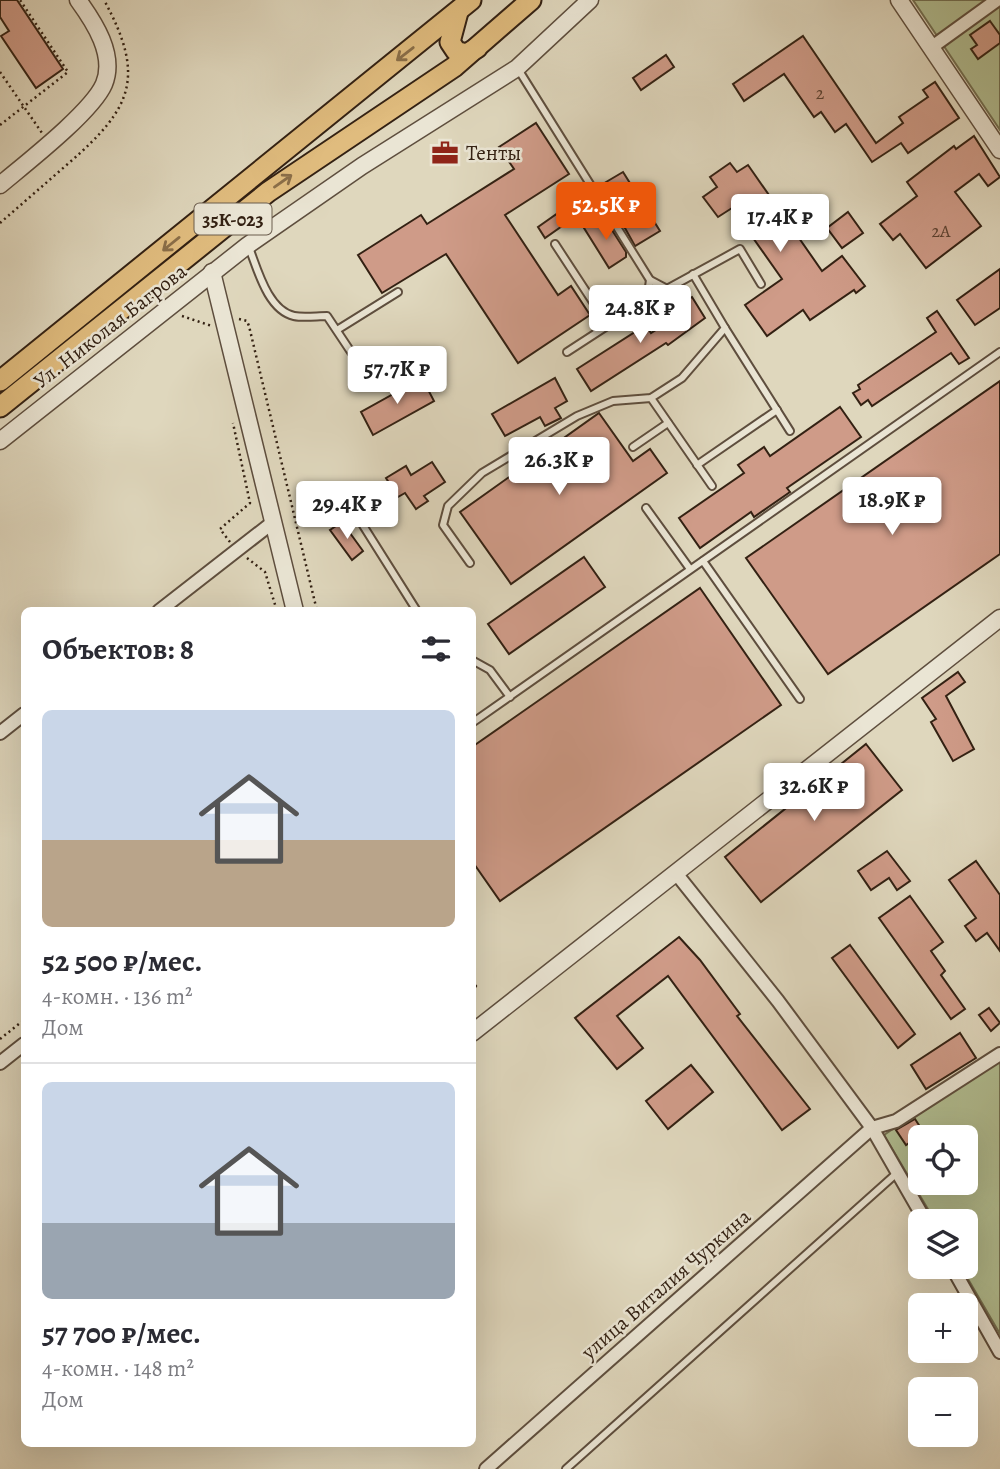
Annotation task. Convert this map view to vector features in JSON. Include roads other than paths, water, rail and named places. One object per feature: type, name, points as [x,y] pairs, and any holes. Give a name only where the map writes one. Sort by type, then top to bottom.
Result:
[{"type":"main road","name":"35К-023","points":[[0,407],[268,192],[419,92],[479,47],[531,0]]},
{"type":"main road","name":"35К-023","points":[[0,381],[464,4]]},
{"type":"main road","points":[[464,4],[450,42],[456,51],[466,54],[479,47]]},
{"type":"street","points":[[0,185],[71,123],[104,84],[106,56],[102,39],[78,0]]},
{"type":"street","name":"Ул. Николая Багрова","points":[[0,441],[248,245],[362,166],[517,68],[590,0]]},
{"type":"street","points":[[899,0],[1000,150]]},
{"type":"street","points":[[932,47],[997,0]]},
{"type":"street","points":[[212,272],[294,607]]},
{"type":"street","points":[[164,607],[272,523]]},
{"type":"street","points":[[476,1024],[1000,618]]},
{"type":"street","points":[[0,733],[21,716]]},
{"type":"street","points":[[675,872],[778,1002],[872,1128],[918,1209]]},
{"type":"street","points":[[0,1063],[21,1046]]},
{"type":"street","points":[[872,1128],[896,1121],[1000,1054]]},
{"type":"street","name":"улица Виталия Чуркина","points":[[486,1469],[872,1128]]},
{"type":"street","points":[[959,1279],[1000,1352]]},
{"type":"lane","points":[[517,68],[650,280],[667,289]]},
{"type":"lane","points":[[555,244],[608,325]]},
{"type":"lane","points":[[248,245],[262,282],[277,307],[293,316],[327,316],[373,385]]},
{"type":"lane","points":[[567,352],[647,300],[740,248],[761,284]]},
{"type":"lane","points":[[693,274],[790,431]]},
{"type":"lane","points":[[647,300],[650,280]]},
{"type":"lane","points":[[337,330],[398,292]]},
{"type":"lane","points":[[470,563],[443,525],[448,506],[482,473],[589,411],[613,401],[651,398],[682,379],[726,328]]},
{"type":"lane","points":[[476,720],[1000,352]]},
{"type":"lane","points":[[651,398],[712,486]]},
{"type":"lane","points":[[697,465],[777,410]]},
{"type":"lane","points":[[633,447],[668,423]]},
{"type":"lane","points":[[347,500],[414,607]]},
{"type":"lane","points":[[646,508],[690,569]]},
{"type":"lane","points":[[703,561],[800,699]]},
{"type":"lane","points":[[476,662],[489,670],[510,697]]},
{"type":"lane","points":[[566,1469],[897,1173]]},
{"type":"place","name":"Тенты","points":[[445,153]]}]
